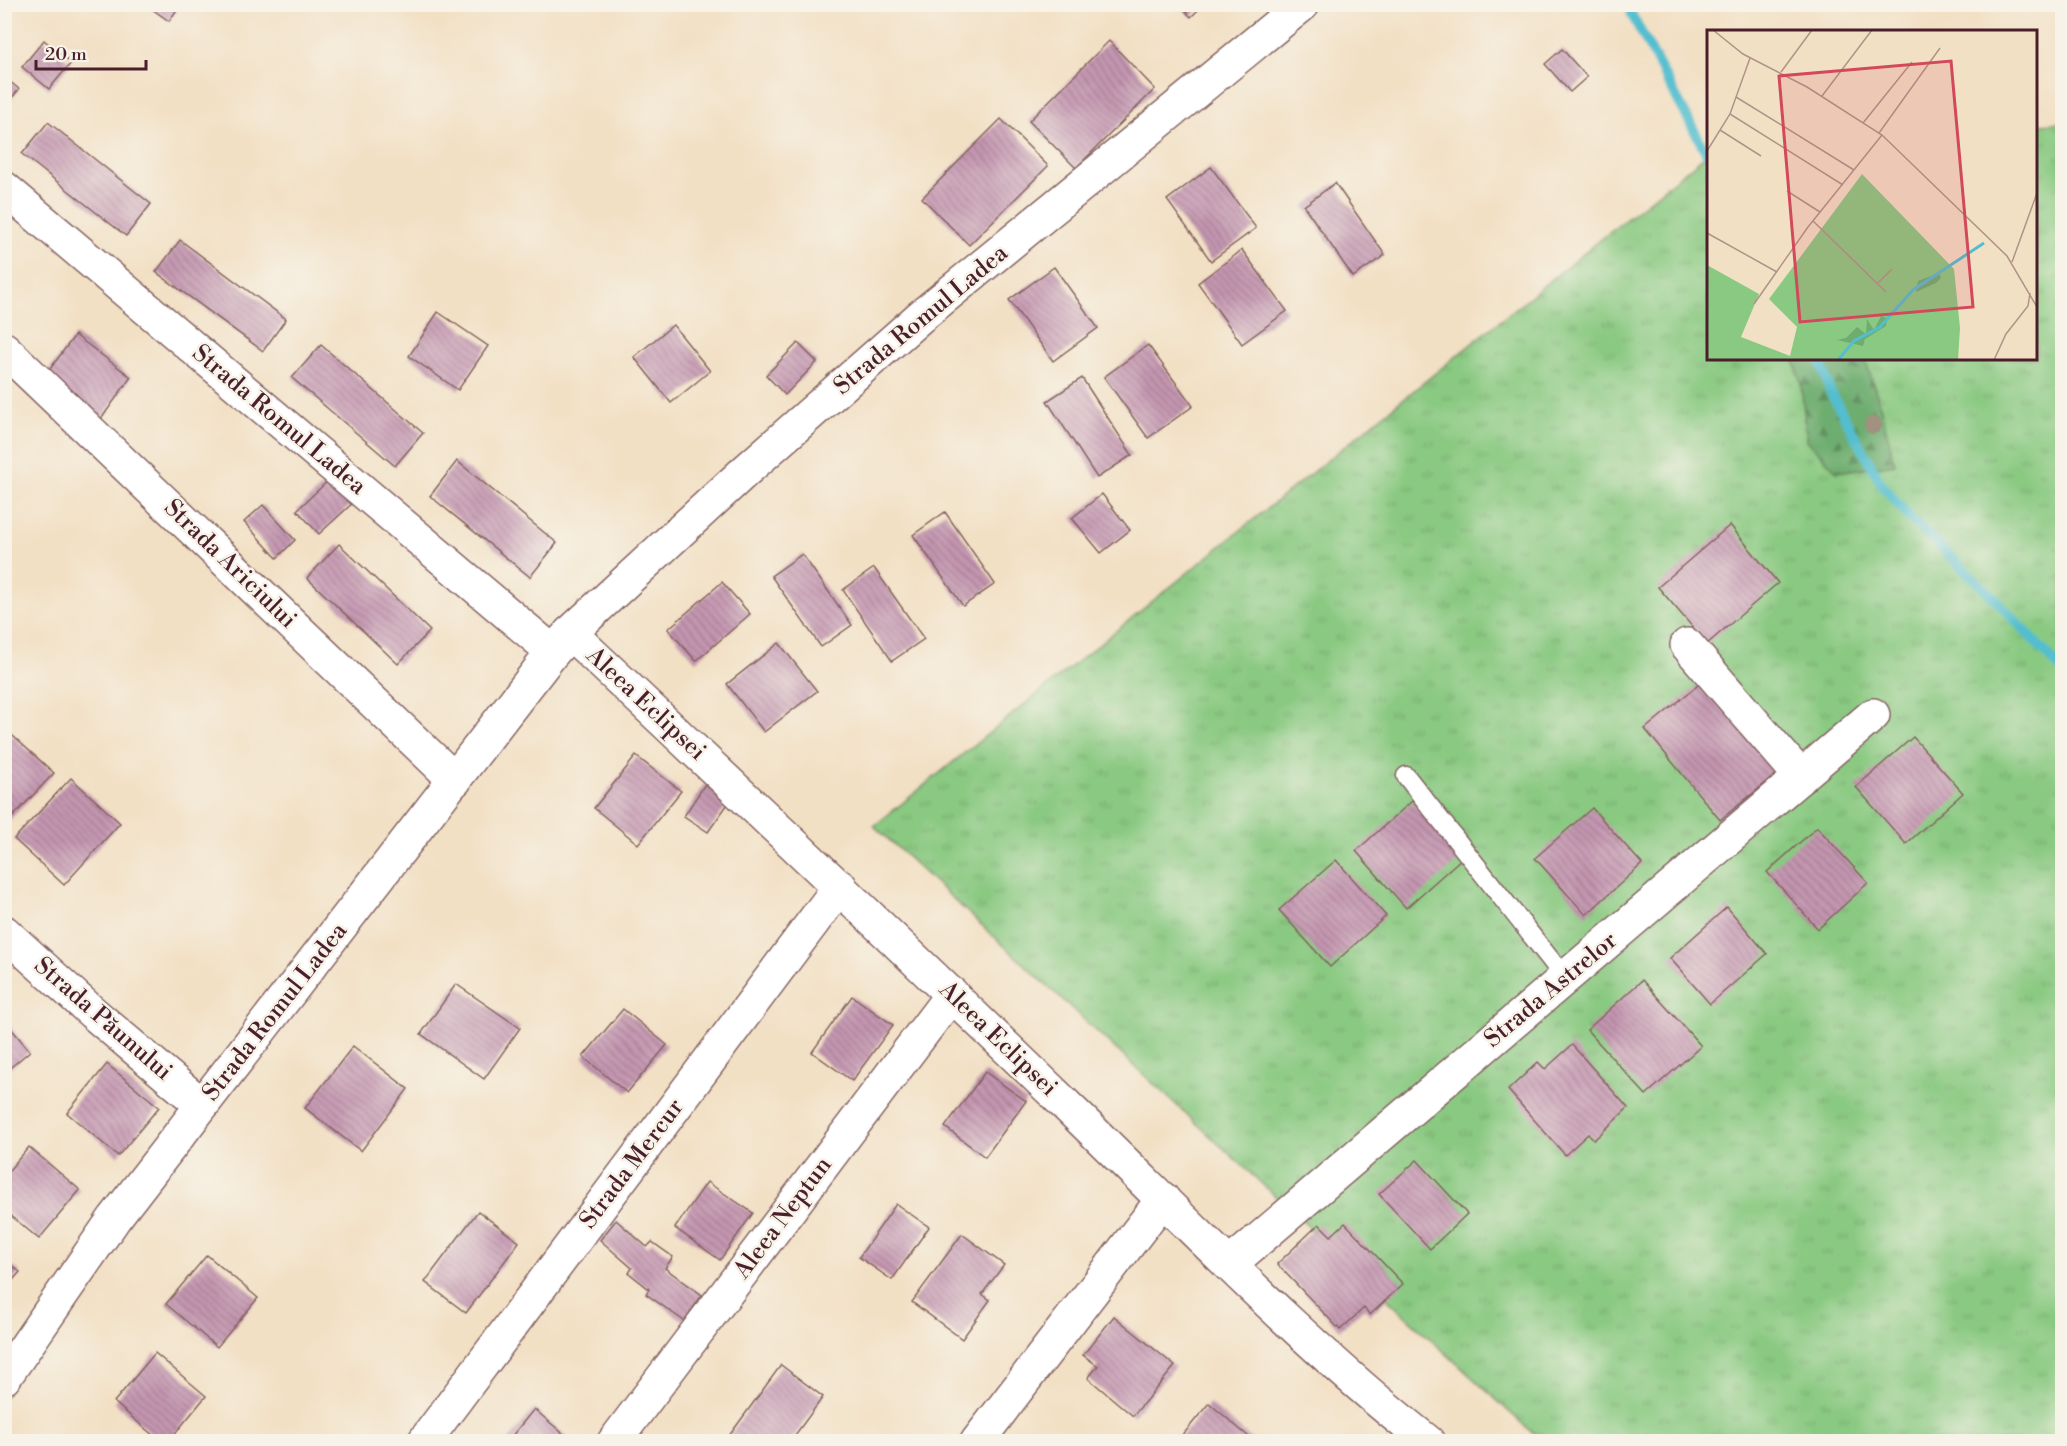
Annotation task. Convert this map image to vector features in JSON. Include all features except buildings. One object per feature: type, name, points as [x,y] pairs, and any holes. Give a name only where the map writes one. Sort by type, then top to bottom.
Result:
[{"type":"street","name":"Strada Romul Ladea","points":[[4,1378],[114,1219],[561,642],[733,482],[920,317],[1303,4]]},
{"type":"street","name":"Strada Romul Ladea","points":[[4,188],[561,642]]},
{"type":"street","name":"Strada Ariciului","points":[[4,349],[455,780]]},
{"type":"street","name":"Aleea Eclipsei","points":[[561,642],[840,886],[1282,1317],[1428,1442]]},
{"type":"street","points":[[1688,645],[1801,777]]},
{"type":"street","name":"Strada Astrelor","points":[[1229,1265],[1873,716]]},
{"type":"street","name":"Strada Mercur","points":[[424,1442],[840,886]]},
{"type":"street","name":"Strada Păunului","points":[[4,932],[93,1013],[202,1105]]},
{"type":"street","name":"Aleea Neptun","points":[[614,1442],[952,994]]},
{"type":"street","points":[[977,1442],[1163,1199]]},
{"type":"lane","points":[[1406,776],[1565,978]]},
{"type":"green space","points":[[2062,123],[2062,1441],[1541,1441],[874,826],[1707,154],[1707,360],[2037,360],[2037,124]]},
{"type":"green space","points":[[1794,360],[1865,360],[1895,464],[1837,472],[1807,440],[1801,384]]},
{"type":"waterway","points":[[1626,4],[1707,154]]},
{"type":"waterway","points":[[1820,360],[1830,391],[1882,485],[1910,518],[1995,599],[2062,670]]}]
